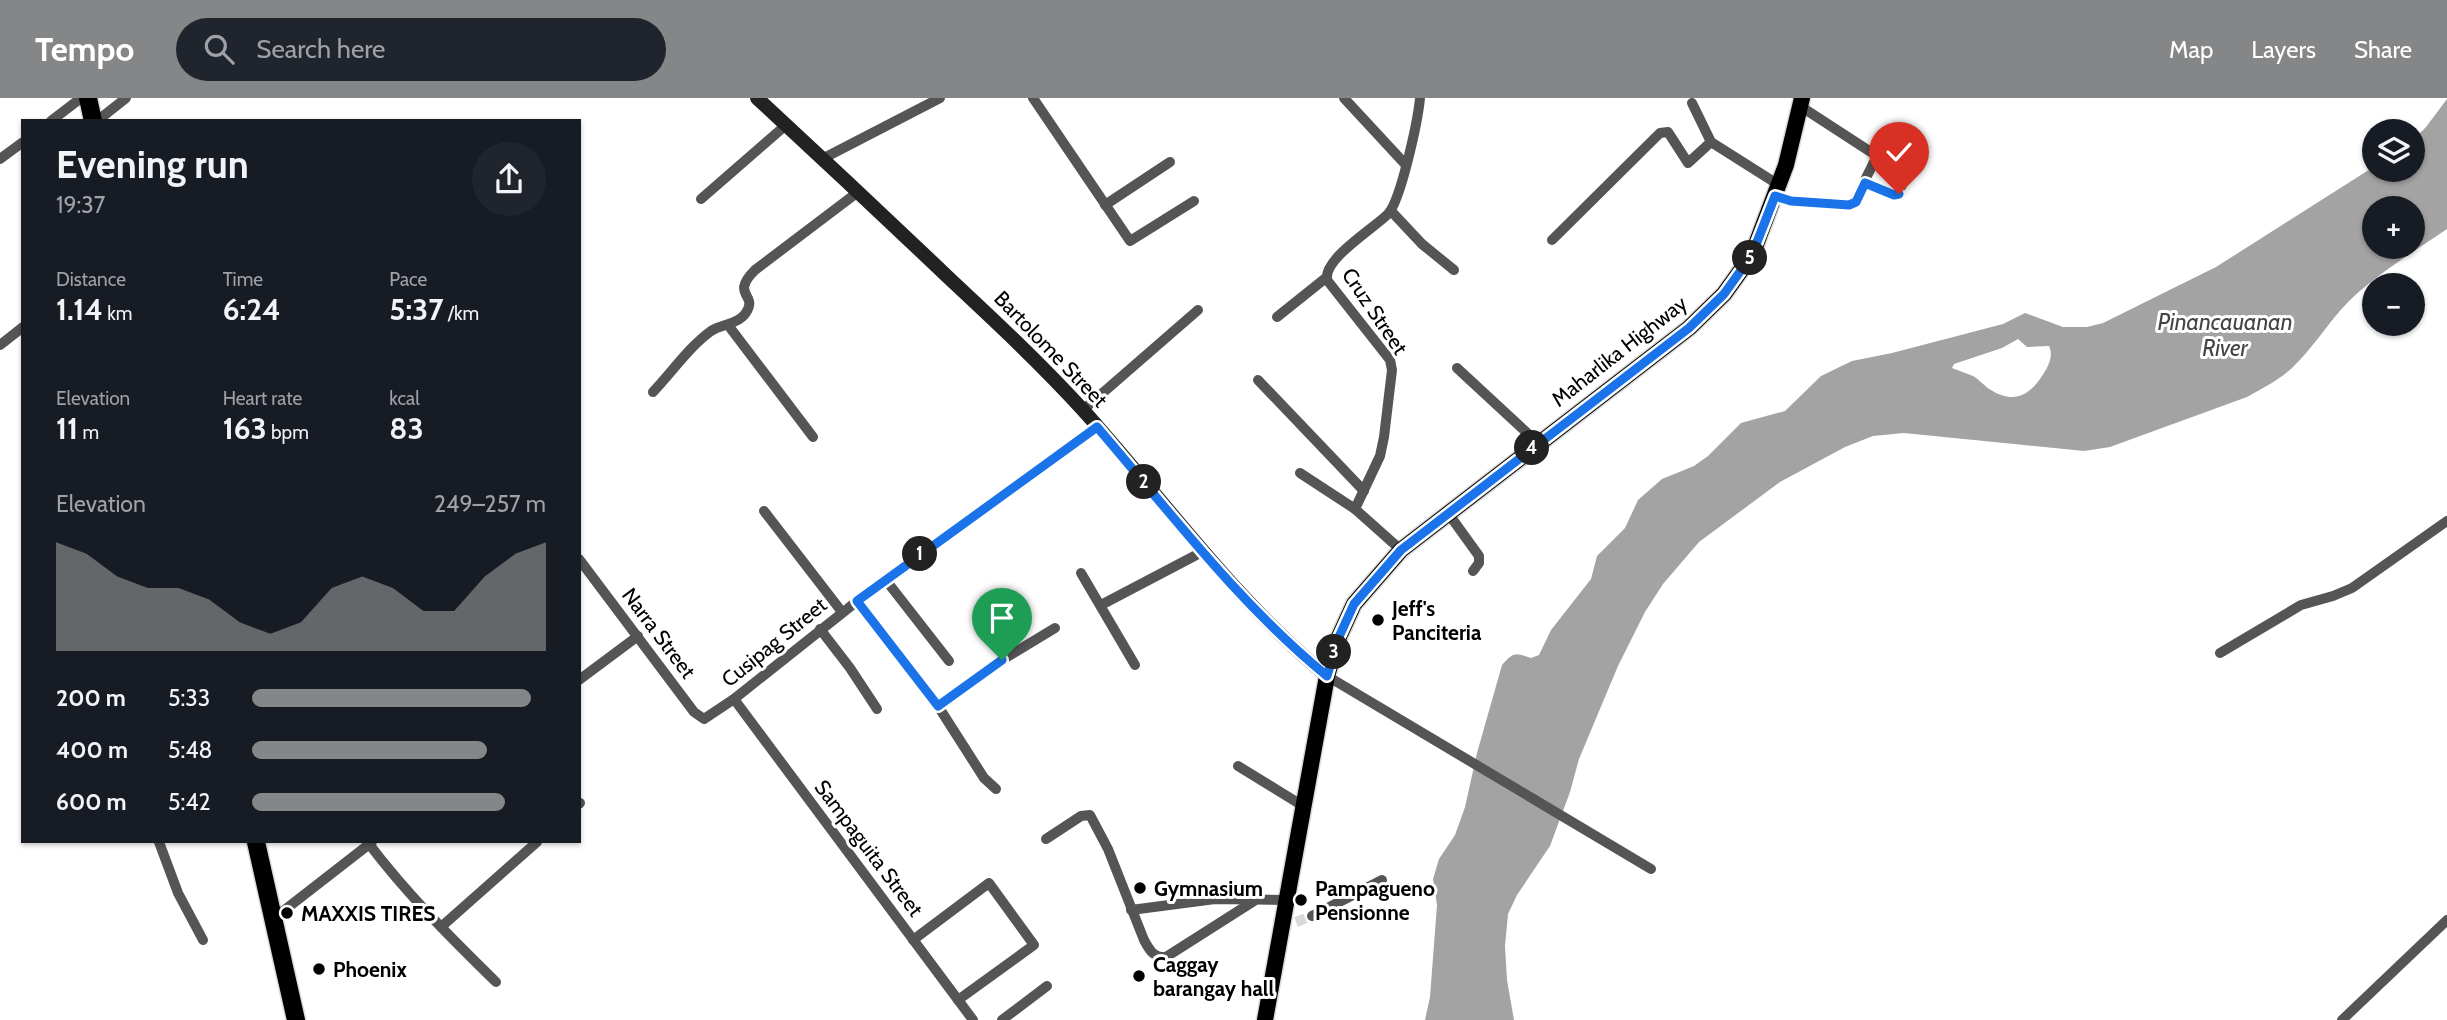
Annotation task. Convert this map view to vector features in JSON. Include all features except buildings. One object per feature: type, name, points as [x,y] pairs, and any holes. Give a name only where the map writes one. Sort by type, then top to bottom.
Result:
[{"type":"highway","points":[[88,98],[94,119]]},
{"type":"highway","points":[[256,843],[296,1020]]},
{"type":"main road","name":"Maharlika Highway","points":[[1265,1020],[1289,921],[1287,900],[1327,676],[1338,639],[1354,604],[1401,550],[1689,328],[1724,294],[1752,255],[1777,191],[1801,102]]},
{"type":"street","points":[[54,119],[81,98]]},
{"type":"street","points":[[98,119],[126,98]]},
{"type":"street","name":"Bartolome Street","points":[[757,98],[824,158],[1026,351],[1083,410],[1202,552],[1290,645],[1327,676]]},
{"type":"street","points":[[824,158],[940,98]]},
{"type":"street","points":[[1033,98],[1130,241],[1194,201]]},
{"type":"street","points":[[1344,98],[1406,165]]},
{"type":"street","points":[[1420,98],[1406,165],[1391,211],[1422,244],[1454,270]]},
{"type":"street","points":[[1801,102],[1877,156]]},
{"type":"street","points":[[1692,103],[1711,142],[1791,201],[1849,205],[1856,202],[1877,156],[1893,134],[1917,146],[1919,149],[1897,195],[1865,183]]},
{"type":"street","points":[[701,199],[786,125]]},
{"type":"street","points":[[1552,240],[1660,133],[1668,132],[1688,163],[1711,142]]},
{"type":"street","points":[[0,159],[21,143]]},
{"type":"street","points":[[1105,205],[1170,162]]},
{"type":"street","points":[[653,391],[711,331],[738,320],[749,308],[743,288],[747,278],[858,192]]},
{"type":"street","name":"Cruz Street","points":[[1355,509],[1376,465],[1384,437],[1392,370],[1390,360],[1381,346],[1326,277],[1331,262],[1391,211]]},
{"type":"street","points":[[1277,317],[1326,277]]},
{"type":"street","points":[[1083,410],[1198,310]]},
{"type":"street","points":[[728,325],[813,437]]},
{"type":"street","points":[[0,345],[21,329]]},
{"type":"street","points":[[1457,368],[1538,443]]},
{"type":"street","points":[[1258,380],[1364,491]]},
{"type":"street","name":"Cusipag Street","points":[[713,714],[885,579],[1097,427]]},
{"type":"street","points":[[1300,473],[1355,509],[1401,550]]},
{"type":"street","points":[[764,511],[842,612]]},
{"type":"street","points":[[1448,513],[1479,556],[1479,563],[1473,571]]},
{"type":"street","points":[[2220,653],[2301,605],[2352,588],[2447,521]]},
{"type":"street","points":[[1101,605],[1202,552]]},
{"type":"street","name":"Narra Street","points":[[581,562],[697,715],[704,719],[713,714]]},
{"type":"street","points":[[1081,573],[1135,665]]},
{"type":"street","points":[[885,579],[949,661]]},
{"type":"street","points":[[857,601],[938,706],[984,778],[996,789]]},
{"type":"street","points":[[938,706],[1002,660],[1055,628]]},
{"type":"street","points":[[820,629],[877,709]]},
{"type":"street","points":[[581,679],[638,636]]},
{"type":"street","points":[[1327,676],[1651,869]]},
{"type":"street","name":"Sampaguita Street","points":[[734,699],[971,1019]]},
{"type":"street","points":[[1238,766],[1303,807]]},
{"type":"street","points":[[1046,839],[1081,816],[1090,815],[1108,849],[1150,951],[1160,958],[1166,957],[1254,901]]},
{"type":"street","points":[[159,843],[178,893],[203,940]]},
{"type":"street","points":[[273,919],[371,843],[393,875],[496,982]]},
{"type":"street","points":[[441,927],[536,843]]},
{"type":"street","points":[[1312,916],[1382,880]]},
{"type":"street","points":[[913,940],[989,883],[1034,945],[958,1000]]},
{"type":"street","points":[[1131,910],[1215,899],[1287,900]]},
{"type":"street","points":[[2342,1020],[2447,920]]},
{"type":"street","points":[[1002,1020],[1047,986]]},
{"type":"water","name":"Pinancauanan River","points":[[2447,99],[2447,229],[2425,244],[2425,196],[2362,196],[2362,259],[2403,259],[2383,273],[2362,273],[2362,289],[2292,368],[2265,387],[2247,397],[2110,447],[2084,451],[1904,433],[1873,436],[1845,447],[1780,482],[1699,542],[1663,584],[1645,612],[1618,666],[1579,759],[1550,846],[1517,895],[1508,914],[1505,946],[1507,980],[1514,1020],[1425,1020],[1430,997],[1437,905],[1433,879],[1439,859],[1455,835],[1465,807],[1502,665],[1515,654],[1531,658],[1539,655],[1551,630],[1591,579],[1597,556],[1625,528],[1638,500],[1662,479],[1694,466],[1708,456],[1741,423],[1785,411],[1821,376],[1852,361],[2003,324],[2025,313],[2063,327],[2087,327],[2103,323],[2216,267],[2362,174],[2362,182],[2425,182],[2425,128]],"holes":[[[2018,339],[2027,347],[2049,346],[2051,358],[2037,383],[2020,396],[2006,397],[1973,376],[1952,368],[1954,364],[2002,348]]]},
{"type":"tunnel","points":[[1296,922],[1312,916]]},
{"type":"place","name":"Jeff's Panciteria","points":[[1378,620]]},
{"type":"place","name":"Gymnasium","points":[[1140,888]]},
{"type":"place","name":"Pampagueno Pensionne","points":[[1301,900]]},
{"type":"place","name":"MAXXIS TIRES","points":[[287,913]]},
{"type":"place","name":"Phoenix","points":[[319,969]]},
{"type":"place","name":"Caggay barangay hall","points":[[1139,976]]},
{"type":"route","points":[[1002,660],[938,706],[857,601],[1097,427],[1220,573],[1290,645],[1327,676],[1338,639],[1354,604],[1401,550],[1689,328],[1724,294],[1752,255],[1775,196],[1791,201],[1849,205],[1856,202],[1865,183],[1894,195],[1899,194]]}]
